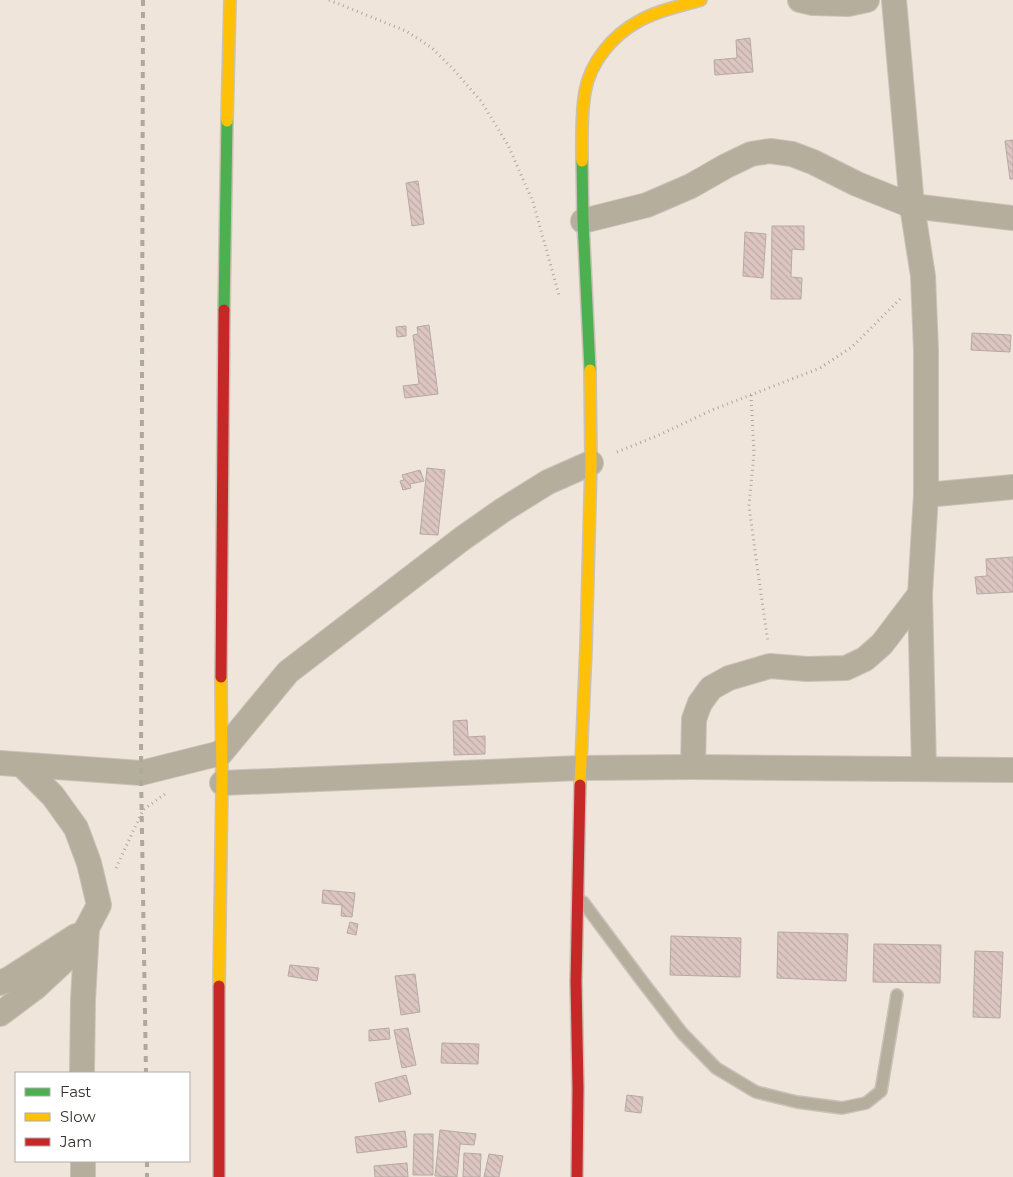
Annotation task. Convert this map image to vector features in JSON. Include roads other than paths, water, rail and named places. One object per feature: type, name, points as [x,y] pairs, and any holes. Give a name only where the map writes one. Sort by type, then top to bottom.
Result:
[{"type":"street","points":[[219,1177],[222,465],[230,0]]},
{"type":"street","points":[[577,1177],[576,981],[580,768],[586,648],[591,463],[582,126],[585,91],[590,72],[602,53],[619,34],[640,20],[701,0]]},
{"type":"street","points":[[800,0],[812,3],[848,4],[867,0]]},
{"type":"street","points":[[894,0],[912,206],[923,276],[926,350],[926,495],[920,594],[924,769]]},
{"type":"street","points":[[584,221],[647,205],[691,186],[751,154],[770,151],[792,154],[813,162],[857,184],[912,206],[1013,218]]},
{"type":"street","points":[[11,764],[141,773],[221,753],[288,672],[463,538],[548,482],[591,463]]},
{"type":"street","points":[[926,495],[1013,487]]},
{"type":"street","points":[[693,768],[694,718],[700,703],[711,688],[729,678],[770,666],[807,669],[846,668],[865,659],[882,644],[920,594]]},
{"type":"street","points":[[0,1014],[36,987],[64,961],[88,928],[99,905],[90,863],[76,828],[53,796],[11,764]]},
{"type":"street","points":[[222,783],[580,768],[1013,770]]},
{"type":"street","points":[[0,983],[88,928]]},
{"type":"street","points":[[82,1072],[83,1000],[88,928]]},
{"type":"street","points":[[82,1162],[83,1177]]},
{"type":"lane","points":[[579,896],[682,1033],[716,1068],[756,1092],[797,1102],[842,1108],[866,1103],[881,1090],[897,995]]},
{"type":"railway","points":[[143,0],[141,773],[146,1072]]},
{"type":"railway","points":[[147,1162],[147,1177]]}]
